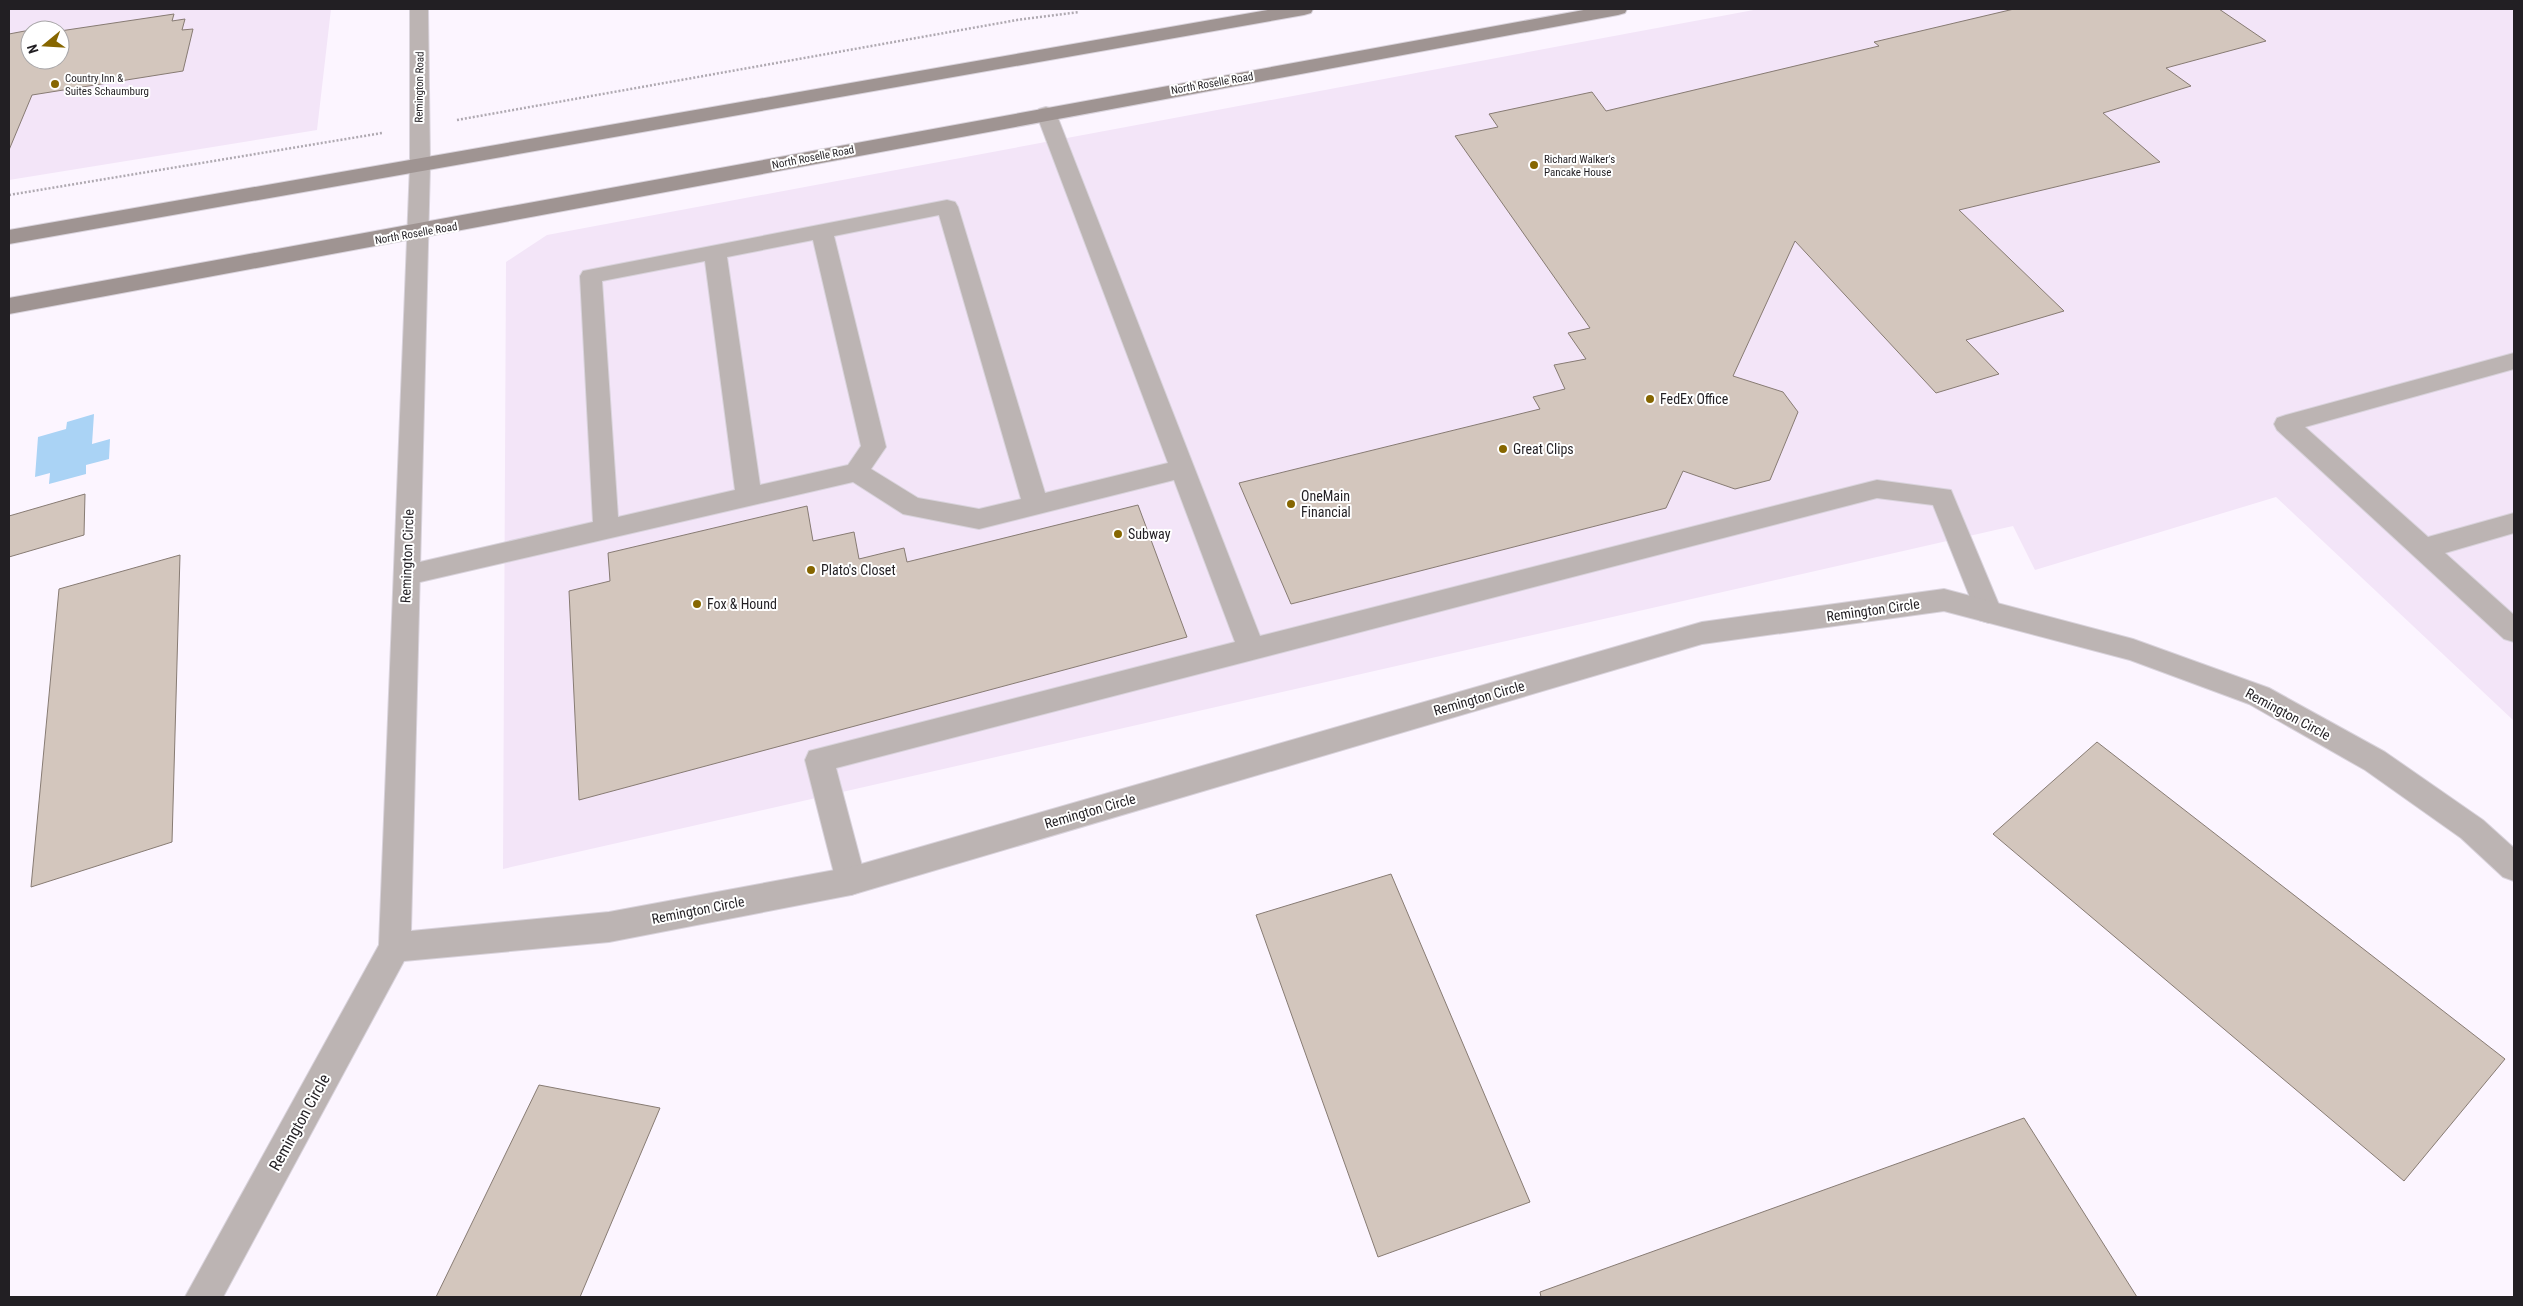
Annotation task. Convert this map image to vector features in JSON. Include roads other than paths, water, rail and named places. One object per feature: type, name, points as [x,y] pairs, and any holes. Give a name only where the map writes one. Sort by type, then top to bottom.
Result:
[{"type":"main road","points":[[9,237],[1304,9]]},
{"type":"main road","name":"North Roselle Road","points":[[9,306],[416,233],[1046,113],[1618,9]]},
{"type":"street","name":"Remington Road","points":[[420,9],[420,165]]},
{"type":"street","points":[[1046,113],[1252,650]]},
{"type":"street","name":"Remington Circle","points":[[203,1297],[395,947],[416,233],[420,165]]},
{"type":"street","points":[[606,530],[591,276],[948,207],[1036,505]]},
{"type":"street","points":[[407,575],[856,472],[874,446],[822,231]]},
{"type":"street","points":[[715,252],[749,497]]},
{"type":"street","points":[[2514,362],[2286,424],[2514,631]]},
{"type":"street","points":[[856,472],[912,507],[979,519],[1183,468]]},
{"type":"street","points":[[851,881],[819,760],[1876,490],[1942,498],[1989,612]]},
{"type":"street","points":[[2424,549],[2514,523]]},
{"type":"street","name":"Remington Circle","points":[[395,947],[609,927],[851,881],[1702,633],[1944,600],[2133,650],[2259,696],[2375,761],[2472,829],[2514,867]]},
{"type":"water","points":[[94,414],[92,444],[110,439],[109,459],[86,465],[86,474],[49,484],[50,473],[35,477],[38,437],[66,429],[67,422]]},
{"type":"place","name":"Country Inn & Suites Schaumburg","points":[[55,84]]},
{"type":"place","name":"Richard Walker's Pancake House","points":[[1534,165]]},
{"type":"place","name":"FedEx Office","points":[[1650,399]]},
{"type":"place","name":"Great Clips","points":[[1503,449]]},
{"type":"place","name":"OneMain Financial","points":[[1291,504]]},
{"type":"place","name":"Subway","points":[[1118,534]]},
{"type":"place","name":"Plato's Closet","points":[[811,570]]},
{"type":"place","name":"Fox & Hound","points":[[697,604]]}]
